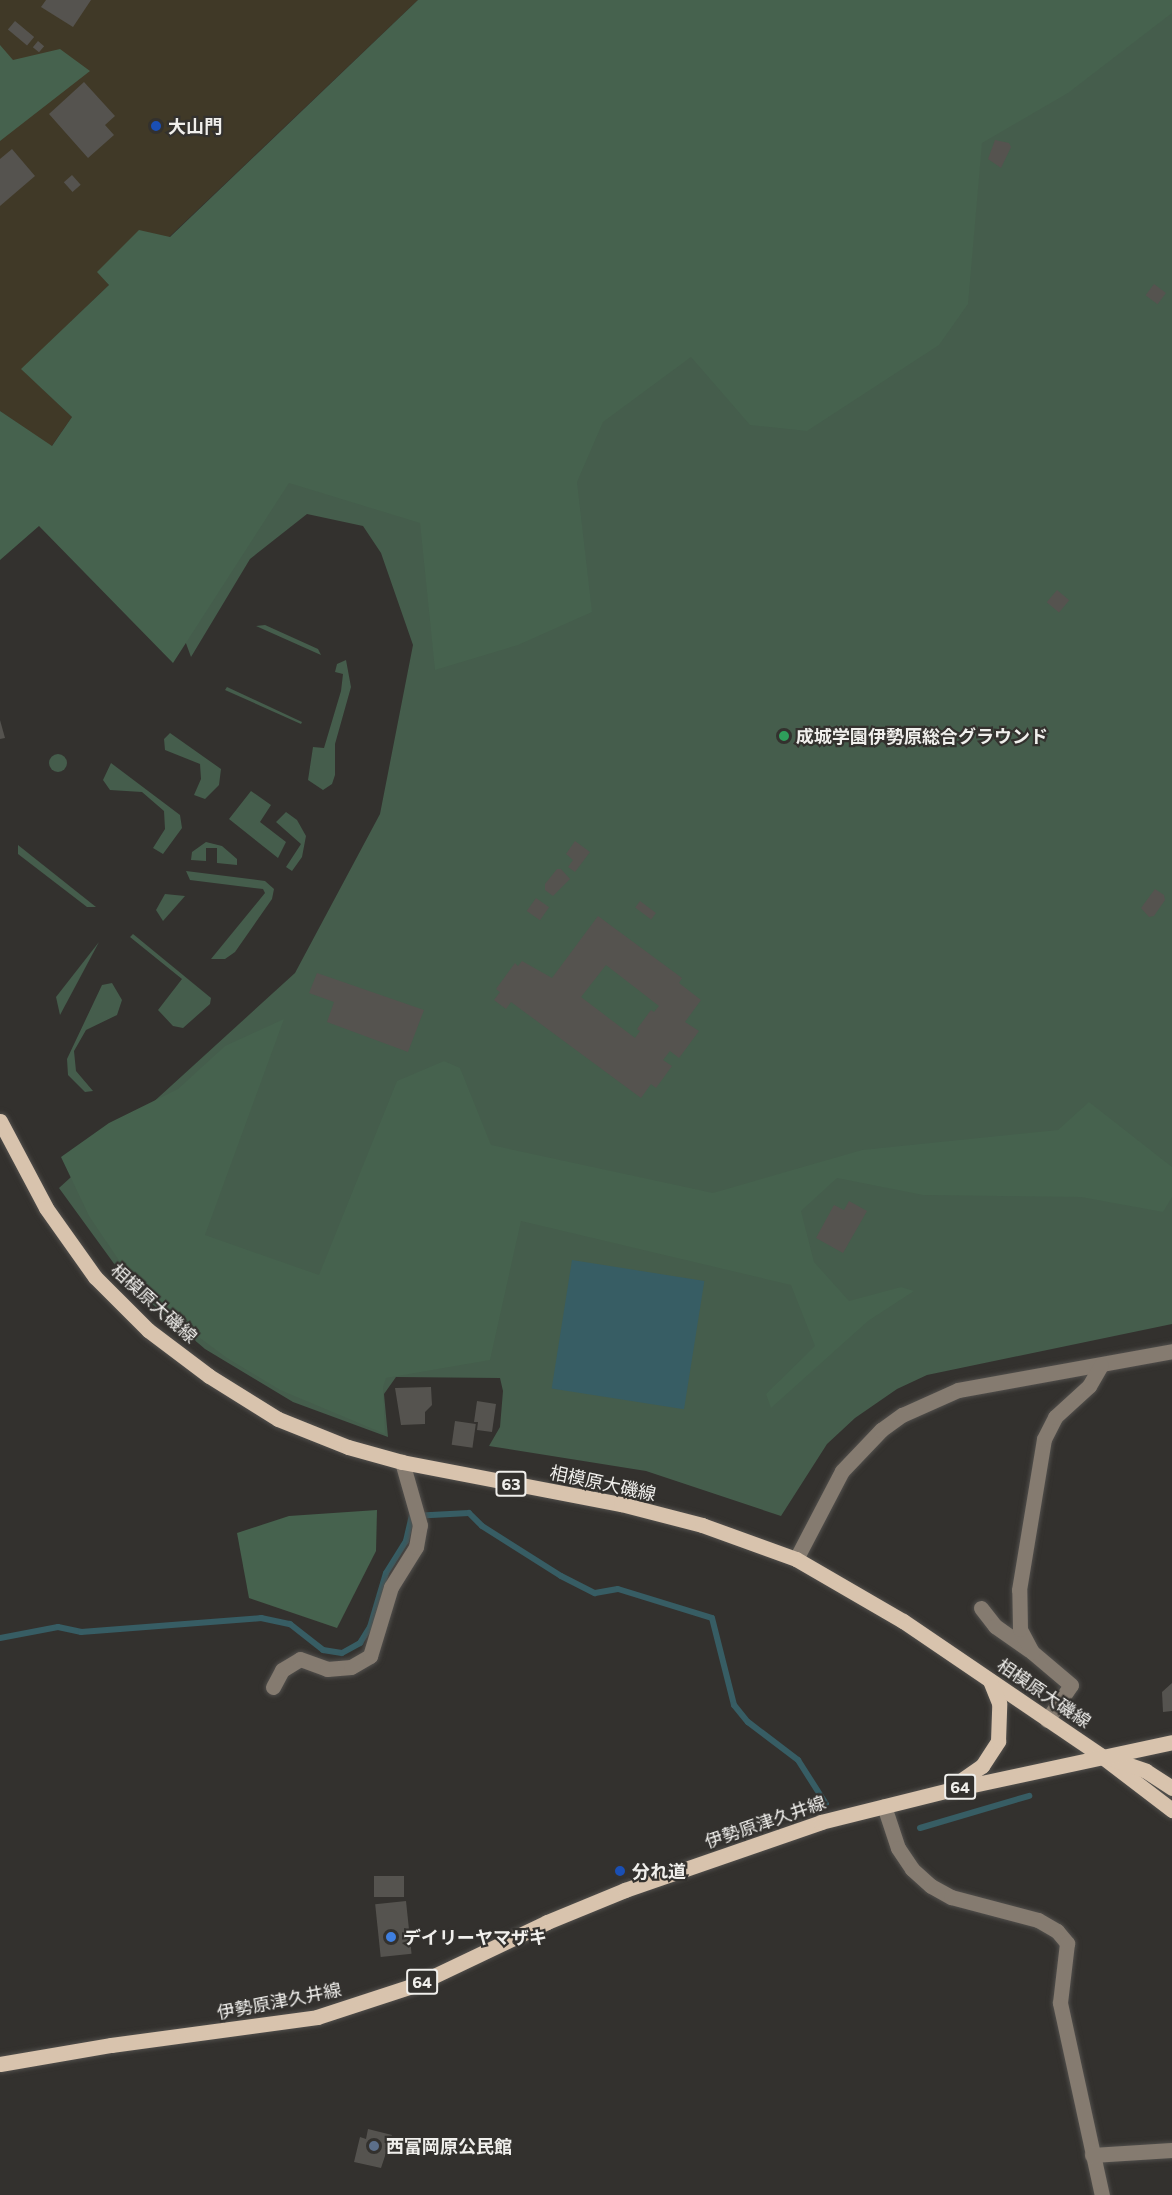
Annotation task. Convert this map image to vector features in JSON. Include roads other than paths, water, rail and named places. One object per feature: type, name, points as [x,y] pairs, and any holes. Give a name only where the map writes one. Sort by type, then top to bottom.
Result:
[{"type":"main road","name":"相模原大磯線","points":[[0,1121],[46,1208],[95,1277],[148,1330],[209,1376],[278,1419],[348,1447],[402,1462],[621,1504],[702,1525],[796,1559],[903,1620],[1100,1755]]},
{"type":"main road","points":[[949,1790],[982,1766],[998,1741],[999,1703],[990,1681]]},
{"type":"main road","points":[[1100,1755],[1172,1742]]},
{"type":"main road","points":[[1100,1755],[1146,1772],[1172,1788]]},
{"type":"main road","points":[[1100,1755],[1172,1810]]},
{"type":"main road","name":"伊勢原津久井線","points":[[0,2064],[111,2045],[318,2018],[368,2003],[625,1890],[821,1822],[1100,1755]]},
{"type":"street","points":[[796,1559],[842,1471],[881,1430],[902,1415],[958,1390],[1172,1351]]},
{"type":"street","points":[[1032,1652],[1017,1612],[1044,1439],[1055,1417],[1089,1386],[1101,1365]]},
{"type":"street","points":[[273,1687],[282,1670],[300,1659],[327,1669],[351,1667],[370,1656],[391,1587],[416,1547],[420,1525],[402,1462]]},
{"type":"street","points":[[981,1608],[995,1626],[1032,1652],[1071,1685],[1047,1720]]},
{"type":"street","points":[[884,1806],[898,1848],[912,1869],[931,1886],[951,1897],[1009,1910],[1057,1930],[1067,1943],[1060,2003],[1102,2195]]},
{"type":"street","points":[[1092,2155],[1172,2150]]},
{"type":"water","points":[[572,1260],[704,1281],[684,1409],[552,1388]]},
{"type":"waterway","points":[[0,1638],[58,1627],[81,1632],[261,1618],[290,1624],[323,1650],[342,1653],[360,1643],[370,1627],[386,1573],[406,1541],[412,1516],[469,1513],[482,1526],[561,1576],[595,1593],[618,1589],[712,1618],[734,1705],[748,1722],[798,1760],[826,1804]]},
{"type":"waterway","points":[[920,1828],[1029,1796]]},
{"type":"place","name":"大山門","points":[[156,126]]},
{"type":"place","name":"成城学園伊勢原総合グラウンド","points":[[784,736]]},
{"type":"place","name":"分れ道","points":[[620,1871]]},
{"type":"place","name":"デイリーヤマザキ","points":[[391,1937]]},
{"type":"place","name":"西富岡原公民館","points":[[374,2146]]}]
